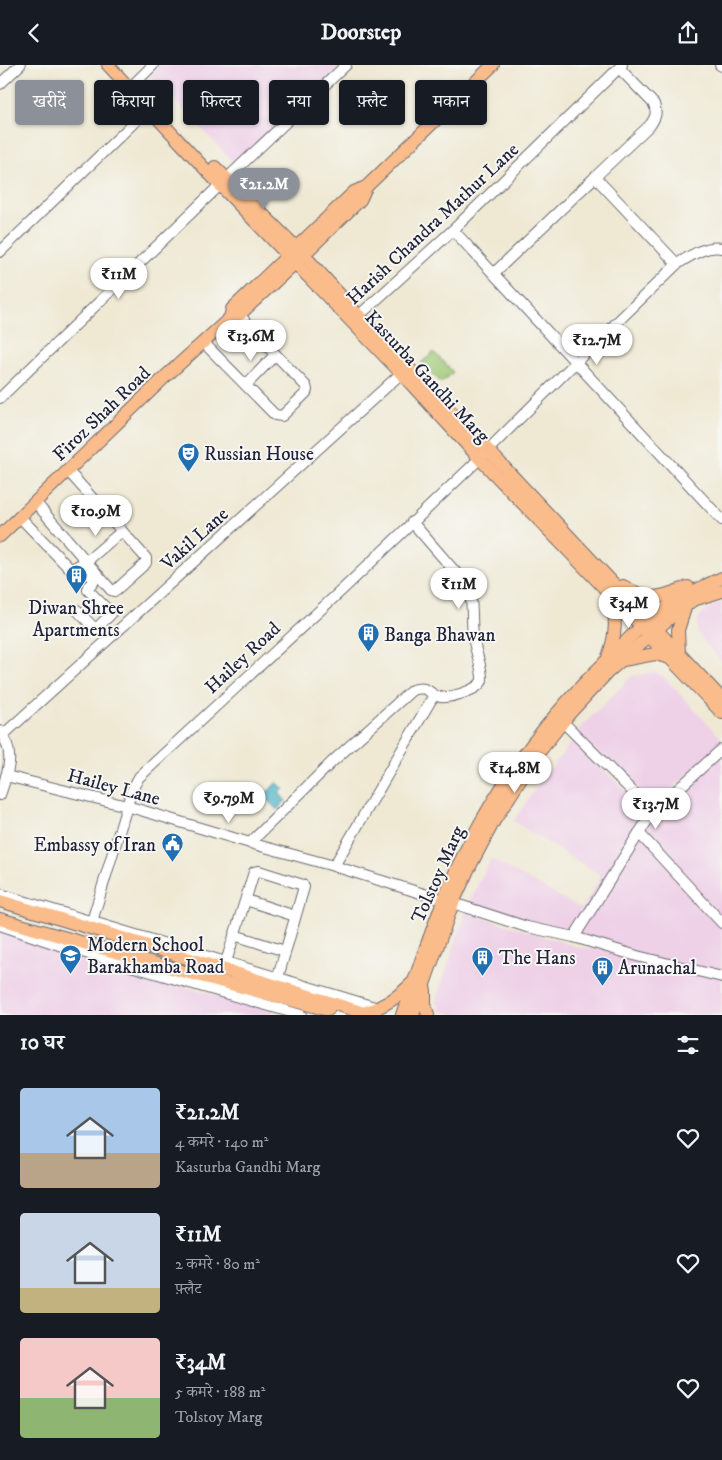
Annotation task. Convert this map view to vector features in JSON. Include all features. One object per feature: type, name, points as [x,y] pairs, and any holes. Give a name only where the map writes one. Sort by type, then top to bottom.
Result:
[{"type":"main road","name":"Kasturba Gandhi Marg","points":[[108,65],[122,80]]},
{"type":"main road","name":"Kasturba Gandhi Marg","points":[[118,65],[131,80]]},
{"type":"main road","name":"Firoz Shah Road","points":[[0,536],[203,342],[235,316],[296,255],[360,200],[366,187],[493,65]]},
{"type":"main road","name":"Kasturba Gandhi Marg","points":[[166,125],[296,255],[484,454],[610,594],[649,628]]},
{"type":"main road","name":"Kasturba Gandhi Marg","points":[[172,125],[223,182]]},
{"type":"main road","name":"Kasturba Gandhi Marg","points":[[484,454],[612,580],[649,628],[722,713]]},
{"type":"main road","points":[[612,580],[648,598],[661,597],[722,574]]},
{"type":"main road","name":"Tolstoy Marg","points":[[448,901],[502,808],[533,760],[563,722],[608,672],[621,661],[665,608],[690,593],[722,578]]},
{"type":"main road","name":"Tolstoy Marg","points":[[412,1015],[420,981],[465,851],[494,800],[526,753],[562,708],[606,661],[649,628],[693,600],[722,591]]},
{"type":"main road","points":[[606,661],[613,645],[615,628],[615,610],[610,594]]},
{"type":"main road","points":[[621,661],[656,654],[674,655],[678,630],[686,605]]},
{"type":"main road","name":"Kasturba Gandhi Marg","points":[[674,655],[722,699]]},
{"type":"main road","points":[[0,901],[91,925],[372,1012],[420,981],[428,1015]]},
{"type":"main road","points":[[0,919],[87,949],[178,970],[347,1015]]},
{"type":"main road","name":"Tolstoy Marg","points":[[402,1015],[420,981]]},
{"type":"street","points":[[0,85],[20,65]]},
{"type":"street","points":[[137,80],[153,65]]},
{"type":"street","points":[[0,398],[346,65]]},
{"type":"street","points":[[494,273],[650,124],[656,116],[657,111],[654,104],[621,67]]},
{"type":"street","name":"Harish Chandra Mathur Lane","points":[[355,319],[453,230],[621,67]]},
{"type":"street","points":[[0,252],[131,125]]},
{"type":"street","points":[[595,177],[677,264]]},
{"type":"street","points":[[453,230],[722,520]]},
{"type":"street","name":"Hailey Road","points":[[91,925],[132,790],[139,777],[484,454],[677,264],[696,252],[717,247],[722,248]]},
{"type":"street","points":[[203,342],[275,415],[282,416],[306,393],[306,386],[248,326],[235,316]]},
{"type":"street","points":[[246,385],[275,355]]},
{"type":"street","name":"Vakil Lane","points":[[2,733],[404,370]]},
{"type":"street","points":[[35,502],[111,590],[117,589],[146,563],[147,560],[68,471]]},
{"type":"street","points":[[20,517],[69,568],[72,569],[79,565],[94,579],[93,583],[88,586],[88,590],[111,614],[98,627],[95,627],[77,611]]},
{"type":"street","points":[[250,843],[333,761],[412,690],[420,687],[439,697],[446,697],[474,689],[480,685],[482,679],[471,623],[469,591],[464,582],[412,522]]},
{"type":"street","points":[[87,561],[122,531]]},
{"type":"street","points":[[334,866],[434,695]]},
{"type":"street","points":[[563,722],[653,813]]},
{"type":"street","points":[[0,795],[10,764],[10,751],[2,733]]},
{"type":"street","points":[[574,937],[638,833],[653,813],[722,749]]},
{"type":"street","name":"Hailey Lane","points":[[6,776],[127,806],[334,866],[527,927],[574,937],[637,956],[722,977]]},
{"type":"street","points":[[638,833],[722,923]]},
{"type":"street","points":[[226,962],[254,872],[258,871],[303,885],[304,889],[278,977]]},
{"type":"street","points":[[0,894],[91,925],[278,977],[372,1012]]},
{"type":"street","points":[[246,900],[296,916]]},
{"type":"street","points":[[0,925],[87,949],[301,1015]]},
{"type":"street","points":[[234,935],[285,951]]},
{"type":"shaded area","points":[[141,65],[341,65],[325,80],[269,80],[269,125],[277,125],[235,164],[198,125],[259,125],[259,80],[183,80],[183,109],[173,99],[173,80],[155,80]]},
{"type":"shaded area","points":[[722,602],[722,662],[700,637],[697,630],[698,618],[707,609]]},
{"type":"shaded area","points":[[655,672],[664,677],[722,739],[722,1015],[454,1015],[438,1010],[440,1005],[435,1003],[466,912],[581,948],[631,949],[569,935],[467,906],[491,859],[582,909],[601,876],[513,821],[573,740],[643,808],[628,835],[654,816],[716,747],[654,806],[575,733],[632,676]]},
{"type":"shaded area","name":"Modern School Barakhamba Road","points":[[0,933],[284,1015],[0,1015]]},
{"type":"green space","points":[[434,352],[453,372],[441,383],[421,363]]},
{"type":"water","points":[[277,782],[284,789],[279,793],[286,801],[277,810],[263,796]]},
{"type":"place","name":"Russian House","points":[[188,472]]},
{"type":"place","name":"Diwan Shree Apartments","points":[[76,595]]},
{"type":"place","name":"Banga Bhawan","points":[[368,653]]},
{"type":"place","name":"Embassy of Iran","points":[[172,863]]},
{"type":"place","name":"Modern School Barakhamba Road","points":[[71,974]]},
{"type":"place","name":"The Hans","points":[[483,976]]},
{"type":"place","name":"Arunachal","points":[[602,986]]}]
